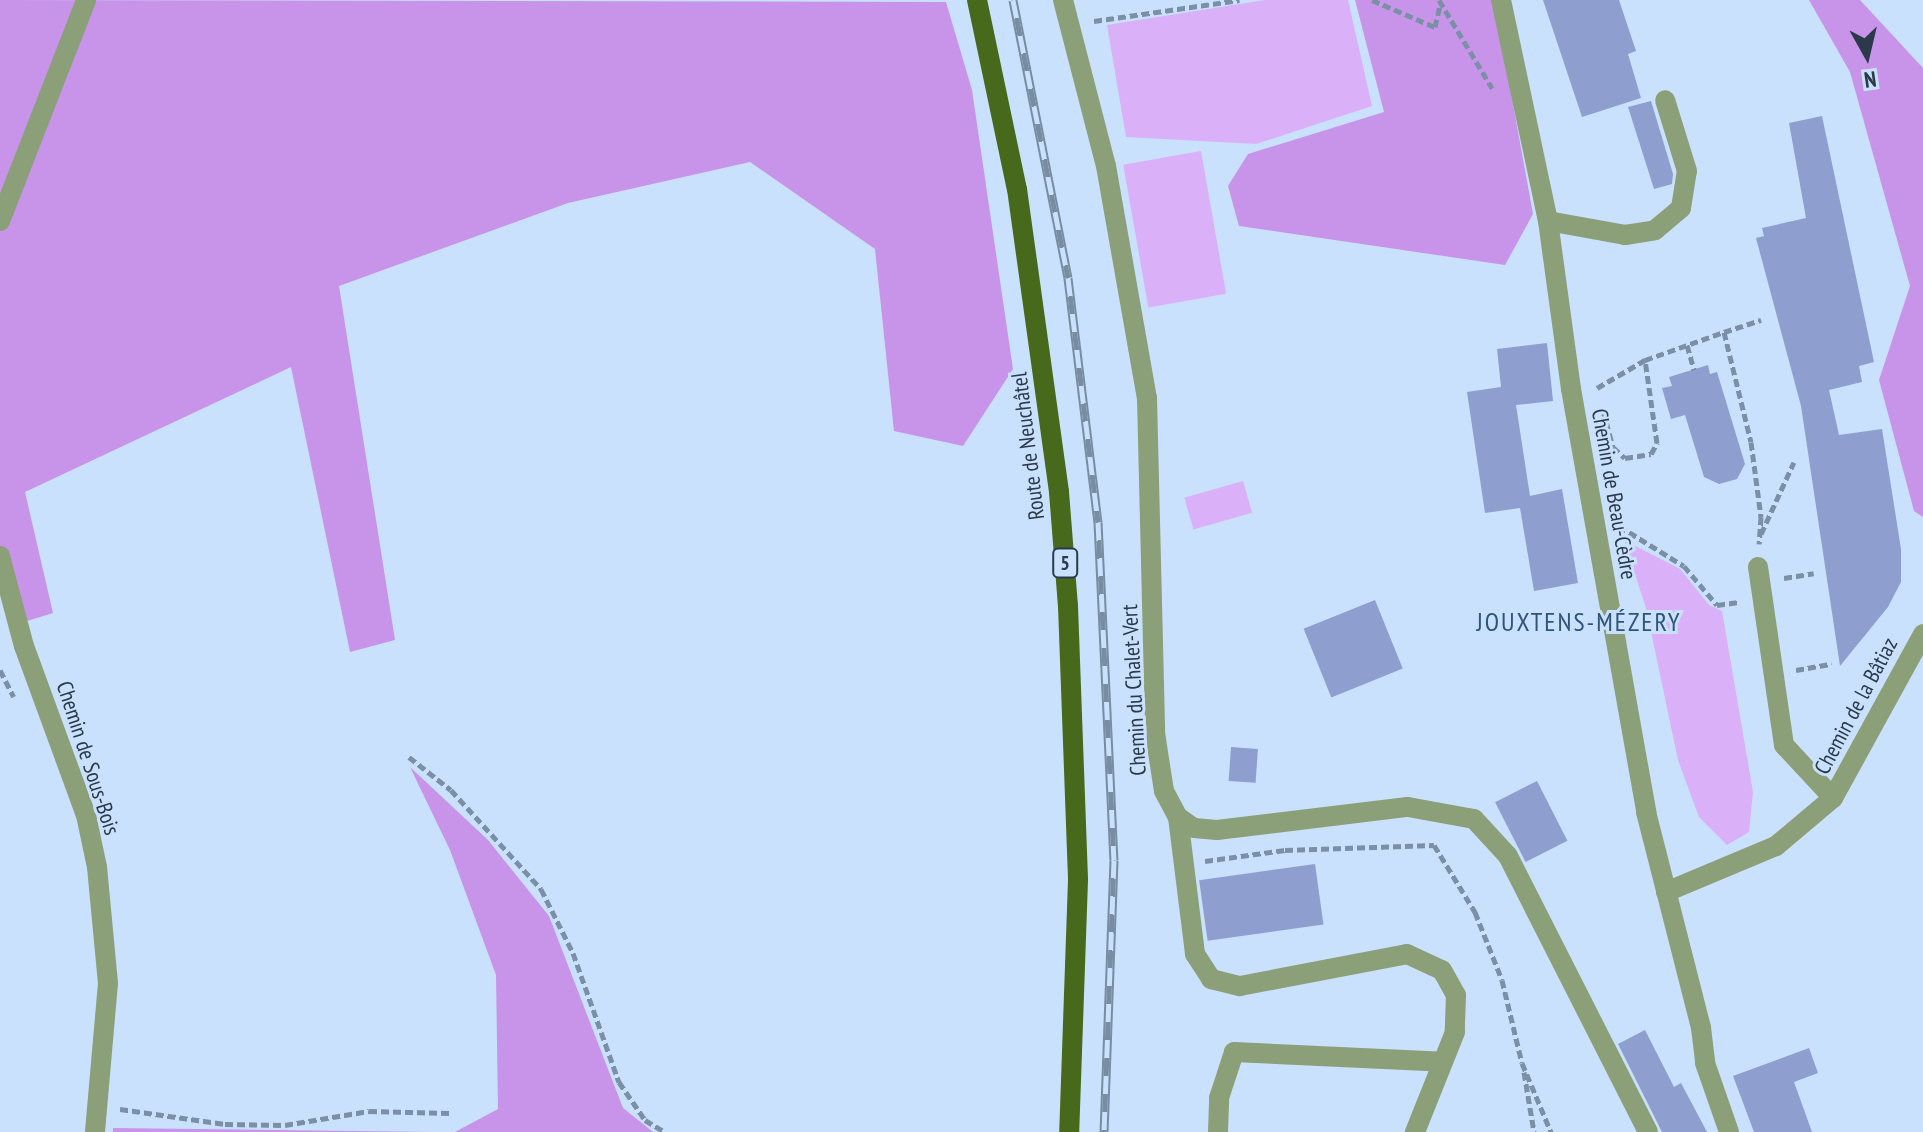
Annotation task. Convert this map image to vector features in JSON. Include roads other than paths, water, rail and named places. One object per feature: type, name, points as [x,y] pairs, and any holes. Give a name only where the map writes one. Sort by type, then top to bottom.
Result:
[{"type":"main road","name":"Route de Neuchâtel","points":[[977,0],[1020,204],[1057,477],[1068,606],[1078,866],[1069,1132]]},
{"type":"street","points":[[0,221],[86,0]]},
{"type":"street","name":"Chemin du Chalet-Vert","points":[[1063,0],[1106,166],[1147,398],[1155,733],[1164,791],[1178,817],[1195,954],[1211,979],[1240,986],[1407,954],[1442,970],[1456,995],[1455,1032],[1415,1132]]},
{"type":"street","name":"Chemin de Beau-Cèdre","points":[[1501,0],[1548,221],[1571,389],[1646,812],[1705,1063],[1729,1132]]},
{"type":"street","points":[[1548,221],[1625,235],[1655,230],[1681,208],[1687,171],[1665,100]]},
{"type":"street","name":"Chemin de Sous-Bois","points":[[0,556],[24,646],[86,815],[97,867],[108,983],[96,1120]]},
{"type":"street","points":[[1758,567],[1784,745],[1833,798]]},
{"type":"street","name":"Chemin de la Bâtiaz","points":[[1666,892],[1776,846],[1833,798],[1923,634]]},
{"type":"street","points":[[1178,817],[1194,828],[1217,830],[1408,807],[1474,819],[1508,856],[1648,1132]]},
{"type":"street","points":[[1218,1132],[1219,1098],[1234,1052],[1443,1062]]},
{"type":"railway","points":[[1013,0],[1068,278],[1098,522],[1114,860],[1104,1132]]},
{"type":"district","name":"JOUXTENS-MÉZERY","points":[[1579,622]]}]
